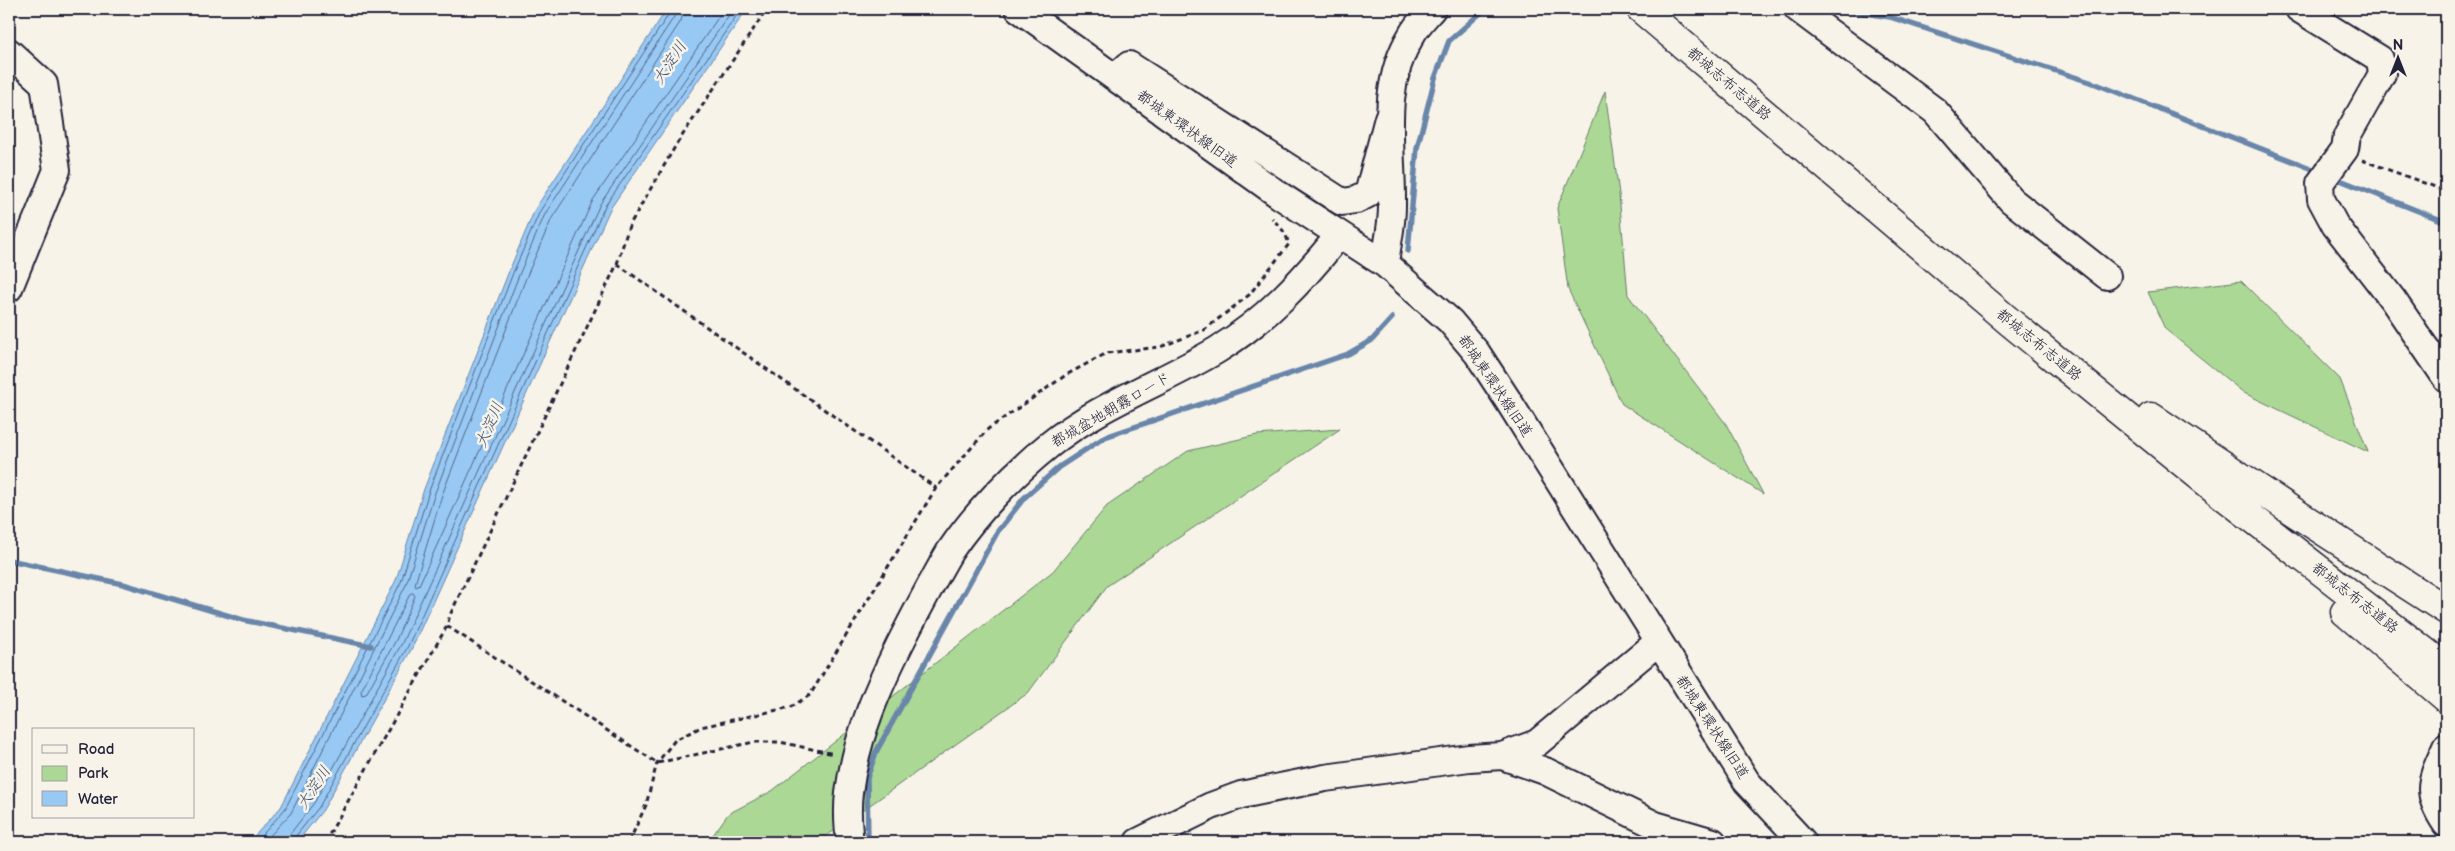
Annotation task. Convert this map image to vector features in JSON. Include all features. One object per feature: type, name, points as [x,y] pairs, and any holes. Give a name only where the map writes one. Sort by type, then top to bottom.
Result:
[{"type":"highway","name":"都城志布志道路","points":[[1641,9],[2011,322],[2220,494],[2446,668]]},
{"type":"highway","points":[[2011,322],[2294,512],[2446,610]]},
{"type":"highway","points":[[2011,322],[2132,431],[2446,698]]},
{"type":"street","name":"都城東環状線旧道","points":[[1019,9],[1116,76],[1209,145],[1339,235],[1385,264],[1450,321],[1477,353],[1747,782],[1803,842]]},
{"type":"street","points":[[1116,76],[1129,65],[1342,202],[1356,200],[1368,194],[1388,118],[1391,91],[1404,47],[1412,33],[1432,9]]},
{"type":"street","points":[[1798,9],[1935,111],[2011,200],[2107,276]]},
{"type":"street","points":[[2299,9],[2380,59],[2382,74],[2347,136],[2345,149],[2320,183],[2321,199],[2335,225],[2394,300],[2446,378]]},
{"type":"street","points":[[9,52],[44,84],[57,170],[9,288]]},
{"type":"street","points":[[1385,264],[1392,209],[1388,118]]},
{"type":"street","name":"都城盆地朝霧ロード","points":[[850,842],[848,795],[863,728],[885,672],[951,550],[997,493],[1048,445],[1090,418],[1217,350],[1263,318],[1303,280],[1339,235]]},
{"type":"street","points":[[1138,842],[1164,836],[1211,806],[1241,795],[1325,778],[1469,758],[1502,756],[1537,743],[1658,642]]},
{"type":"street","points":[[2446,748],[2435,773],[2430,793],[2437,811],[2446,824]]},
{"type":"street","points":[[1502,756],[1545,771],[1655,825],[1713,842]]},
{"type":"street","points":[[2434,842],[2446,828]]},
{"type":"path","points":[[325,842],[447,626],[450,615],[617,264],[629,226],[676,146],[767,9]]},
{"type":"path","points":[[2345,149],[2356,158],[2446,191]]},
{"type":"path","points":[[629,842],[646,805],[657,763],[675,740],[701,727],[791,707],[810,695],[936,488],[988,429],[1066,375],[1108,353],[1160,347],[1204,330],[1249,295],[1288,244],[1285,233],[1270,216]]},
{"type":"path","points":[[617,264],[936,488]]},
{"type":"path","points":[[447,626],[657,763],[754,742],[780,742],[855,759]]},
{"type":"green space","points":[[1605,91],[1619,194],[1628,295],[1726,424],[1763,494],[1622,404],[1568,289],[1557,208]]},
{"type":"green space","points":[[2241,281],[2340,379],[2368,452],[2244,393],[2165,329],[2148,292]]},
{"type":"green space","points":[[1340,429],[1107,586],[1028,693],[818,842],[708,842],[728,814],[772,791],[1053,571],[1107,506],[1188,451],[1257,435]]},
{"type":"water","name":"大淀川","points":[[667,9],[747,9],[610,209],[412,648],[323,810],[297,842],[249,842],[281,807],[396,580],[424,489],[535,209]]},
{"type":"waterway","points":[[1408,251],[1417,148],[1435,78],[1449,41],[1485,9]]},
{"type":"waterway","points":[[1841,9],[1890,17],[2096,84],[2318,171]]},
{"type":"waterway","points":[[2335,178],[2446,222]]},
{"type":"waterway","points":[[868,842],[867,778],[876,752],[998,531],[1024,498],[1059,467],[1105,437],[1348,354],[1372,340],[1392,318]]},
{"type":"waterway","points":[[9,560],[123,584],[243,620],[371,646]]}]
